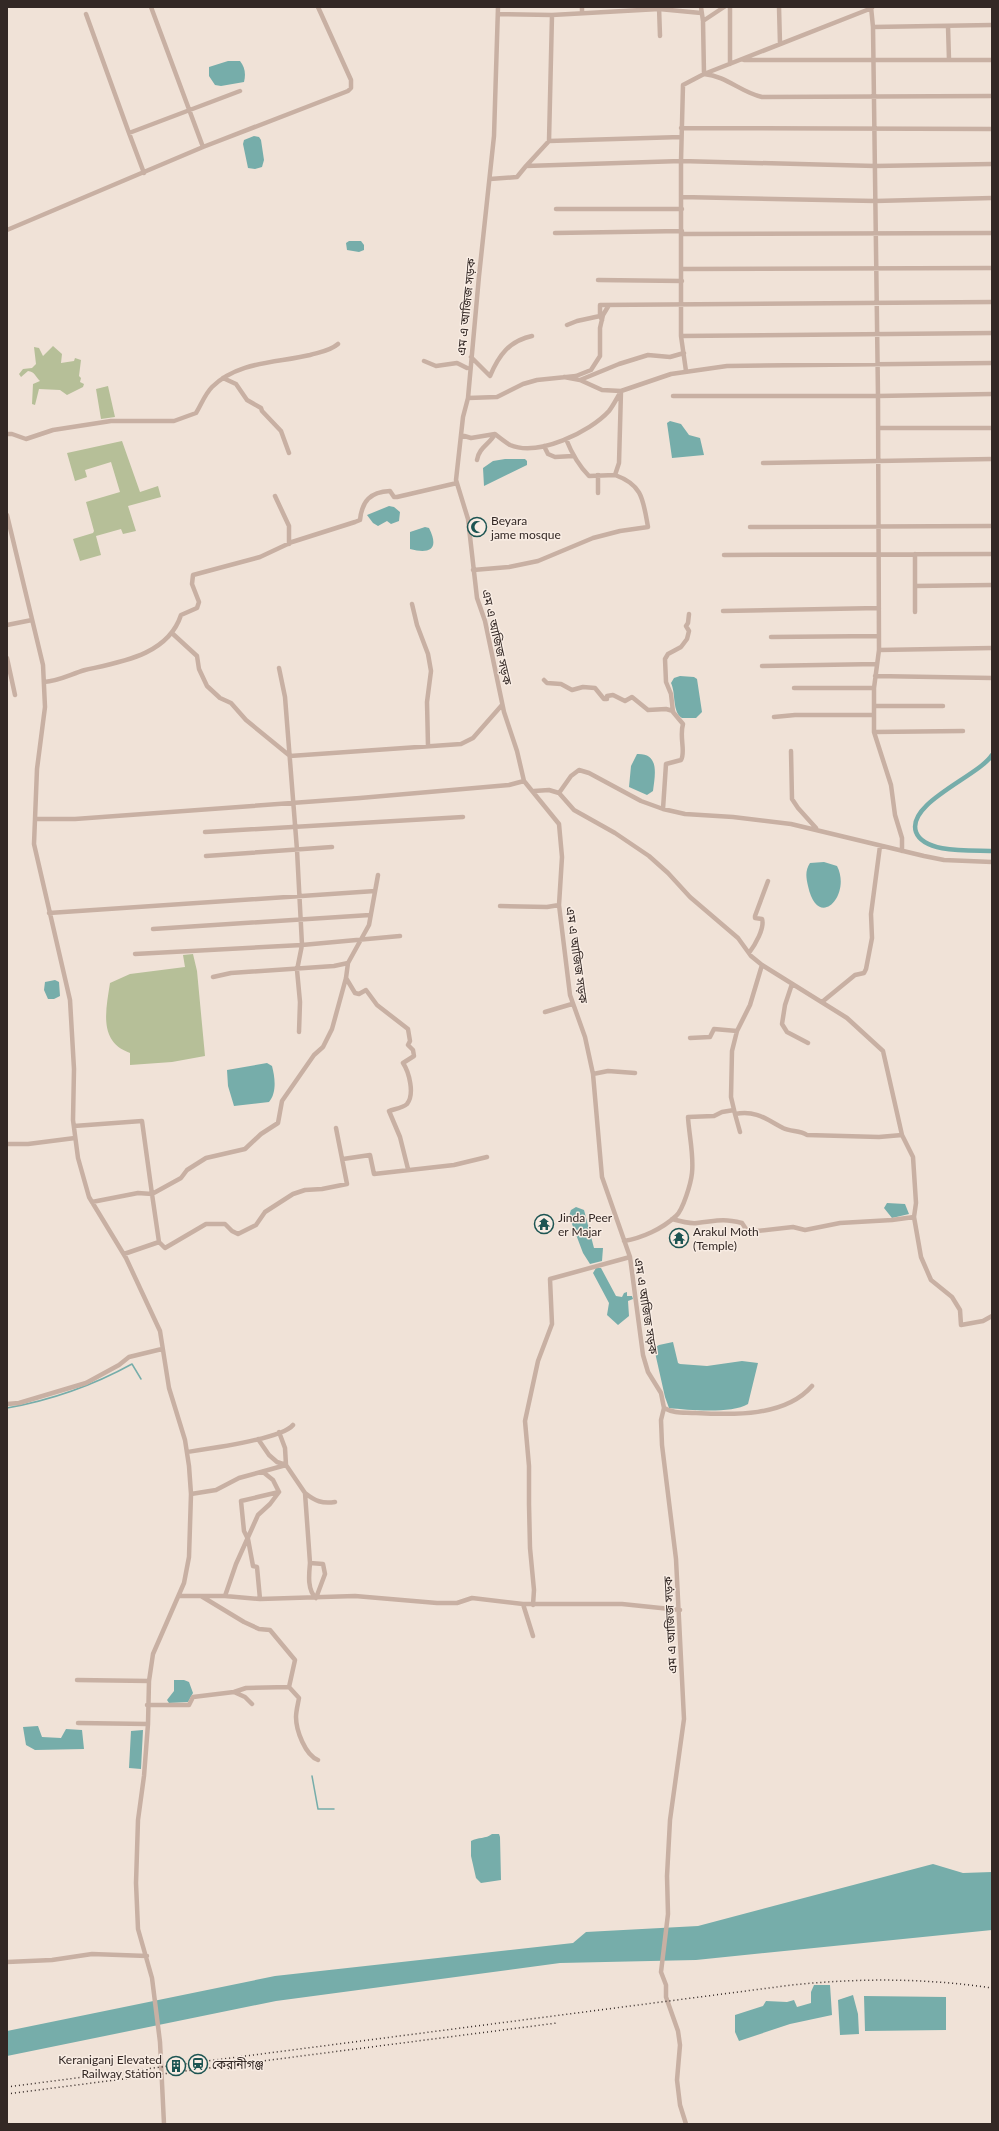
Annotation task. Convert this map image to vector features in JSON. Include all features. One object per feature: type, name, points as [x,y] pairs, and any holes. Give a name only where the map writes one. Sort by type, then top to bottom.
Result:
[{"type":"street","points":[[151,7],[190,108],[203,147]]},
{"type":"street","points":[[7,230],[203,147],[243,133],[351,88],[351,80],[318,7]]},
{"type":"street","name":"এম এ আজিজ সড়ক","points":[[498,7],[494,136],[468,398],[461,435],[457,483],[468,519],[477,598],[485,621],[502,705],[517,751],[524,781],[534,791],[559,824],[562,857],[559,905],[572,1004],[585,1037],[593,1074],[602,1177],[630,1257],[643,1355],[648,1372],[661,1393],[664,1408],[661,1420],[662,1445],[676,1559],[680,1610],[684,1719],[670,1820],[666,1876],[668,1914],[661,1972],[666,1985],[666,1997],[678,2031],[680,2045],[678,2080],[680,2105],[686,2124]]},
{"type":"street","points":[[582,7],[582,13]]},
{"type":"street","points":[[701,7],[703,21],[704,74]]},
{"type":"street","points":[[703,21],[724,7]]},
{"type":"street","points":[[730,7],[730,64]]},
{"type":"street","points":[[779,7],[780,44]]},
{"type":"street","points":[[686,371],[681,336],[681,128],[683,84],[704,74],[872,7],[878,365],[879,608],[879,650],[874,688],[874,732],[891,785],[895,815],[902,838],[902,851]]},
{"type":"street","points":[[498,14],[552,15],[659,8],[701,13]]},
{"type":"street","points":[[659,8],[660,36]]},
{"type":"street","points":[[86,14],[144,173]]},
{"type":"street","points":[[490,179],[517,177],[549,141],[552,15]]},
{"type":"street","points":[[948,26],[949,60]]},
{"type":"street","points":[[873,28],[992,26]]},
{"type":"street","points":[[741,60],[992,60]]},
{"type":"street","points":[[704,74],[717,75],[749,94],[762,97],[992,96]]},
{"type":"street","points":[[129,133],[190,108],[240,91]]},
{"type":"street","points":[[681,128],[874,130],[992,129]]},
{"type":"street","points":[[549,141],[681,137]]},
{"type":"street","points":[[526,166],[681,161],[875,166],[992,164]]},
{"type":"street","points":[[681,197],[875,201],[992,198]]},
{"type":"street","points":[[556,209],[682,209]]},
{"type":"street","points":[[555,233],[682,232],[992,234]]},
{"type":"street","points":[[682,268],[992,268]]},
{"type":"street","points":[[598,280],[682,281]]},
{"type":"street","points":[[468,398],[497,397],[523,384],[537,380],[576,376],[590,370],[600,356],[600,305],[992,302]]},
{"type":"street","points":[[601,318],[609,305]]},
{"type":"street","points":[[567,325],[577,321],[601,318]]},
{"type":"street","points":[[681,336],[992,333]]},
{"type":"street","points":[[471,357],[490,376],[502,353],[509,345],[522,338],[532,336]]},
{"type":"street","points":[[7,434],[26,439],[52,430],[111,421],[174,421],[196,413],[211,388],[223,378],[255,365],[305,356],[333,349],[338,344]]},
{"type":"street","points":[[580,380],[619,364],[648,355],[670,358],[684,353]]},
{"type":"street","points":[[424,361],[436,366],[457,363],[467,368]]},
{"type":"street","points":[[564,377],[580,380],[602,390],[621,391],[634,388],[652,380],[686,371],[727,366],[992,363]]},
{"type":"street","points":[[223,378],[236,384],[247,400],[261,408],[262,411],[281,431],[289,453]]},
{"type":"street","points":[[461,435],[471,438],[495,434],[511,445],[533,448],[544,446],[576,436],[609,411],[621,391]]},
{"type":"street","points":[[615,475],[619,463],[621,391]]},
{"type":"street","points":[[673,396],[878,396],[992,394]]},
{"type":"street","points":[[878,428],[992,428]]},
{"type":"street","points":[[477,460],[478,455],[484,445],[491,441],[495,434]]},
{"type":"street","points":[[473,570],[509,567],[538,561],[593,538],[620,531],[648,527],[640,490],[627,479],[615,475],[589,476],[573,456],[566,439]]},
{"type":"street","points":[[544,446],[548,454],[555,457],[573,456]]},
{"type":"street","points":[[763,463],[992,459]]},
{"type":"street","points":[[598,475],[598,493]]},
{"type":"street","points":[[44,682],[64,679],[83,671],[112,665],[146,653],[173,634],[181,615],[197,608],[199,602],[192,584],[192,575],[260,557],[289,544],[346,526],[360,520],[361,509],[369,496],[380,492],[390,491],[397,497],[457,483]]},
{"type":"street","points":[[275,496],[289,526],[289,544]]},
{"type":"street","points":[[7,515],[43,665],[45,707],[38,769],[34,844],[70,1000],[74,1069],[74,1126],[78,1158],[92,1202],[124,1254],[160,1331],[169,1388],[185,1440],[187,1452],[191,1494],[189,1557],[184,1583],[153,1654],[147,1705],[148,1724],[144,1776],[138,1820],[136,1884],[138,1929],[147,1956],[152,1978],[160,2042],[164,2124]]},
{"type":"street","points":[[750,527],[992,526]]},
{"type":"street","points":[[915,554],[915,612]]},
{"type":"street","points":[[724,555],[992,554]]},
{"type":"street","points":[[915,586],[992,585]]},
{"type":"street","points":[[412,604],[417,625],[428,654],[431,671],[427,702],[428,746]]},
{"type":"street","points":[[723,611],[879,608]]},
{"type":"street","points":[[663,809],[666,764],[681,760],[683,756],[680,733],[683,724],[674,715],[672,694],[666,682],[665,659],[668,654],[681,646],[687,639],[689,631],[686,626],[688,623],[688,614]]},
{"type":"street","points":[[7,625],[32,620]]},
{"type":"street","points":[[173,634],[198,656],[199,669],[207,686],[220,698],[231,703],[246,720],[290,756],[461,744],[473,738],[502,705]]},
{"type":"street","points":[[771,637],[879,636]]},
{"type":"street","points":[[879,650],[992,648]]},
{"type":"street","points":[[7,658],[15,695]]},
{"type":"street","points":[[762,666],[877,664]]},
{"type":"street","points":[[279,668],[285,697],[301,920],[302,945],[297,970],[300,1002],[298,1032]]},
{"type":"street","points":[[875,676],[992,678]]},
{"type":"street","points":[[544,680],[547,683],[561,684],[572,690],[583,687],[595,688],[604,699],[607,699],[608,696],[613,695],[625,701],[632,697],[648,710],[666,709],[673,711]]},
{"type":"street","points":[[794,688],[874,688]]},
{"type":"street","points":[[874,706],[943,706]]},
{"type":"street","points":[[774,717],[795,715],[874,716]]},
{"type":"street","points":[[874,732],[963,732]]},
{"type":"street","points":[[790,751],[792,799],[817,829]]},
{"type":"street","points":[[559,793],[571,776],[579,770],[589,773],[641,801],[663,809],[685,814],[740,817],[817,829],[880,846],[944,860],[992,862]]},
{"type":"street","points":[[35,819],[75,818],[293,802],[509,785],[524,781]]},
{"type":"street","points":[[534,791],[549,790],[559,793],[574,810],[615,833],[649,856],[695,902],[738,938],[749,953],[762,965],[847,1018],[883,1051],[902,1135],[913,1157],[916,1202],[914,1217],[921,1257],[931,1280],[952,1297],[960,1310],[961,1326],[983,1321],[992,1316]]},
{"type":"street","points":[[205,832],[463,817]]},
{"type":"street","points":[[822,1002],[855,975],[864,973],[866,969],[872,938],[871,914],[880,846]]},
{"type":"street","points":[[206,856],[332,847]]},
{"type":"street","points":[[92,1202],[138,1193],[152,1194],[181,1178],[187,1170],[206,1158],[244,1149],[261,1134],[278,1123],[282,1101],[327,1040],[346,978],[348,963],[369,925],[378,875]]},
{"type":"street","points":[[749,953],[755,946],[763,925],[762,919],[755,918],[755,916],[768,881]]},
{"type":"street","points":[[49,913],[375,891]]},
{"type":"street","points":[[500,906],[547,907],[559,905]]},
{"type":"street","points":[[153,929],[370,915]]},
{"type":"street","points":[[135,954],[302,945],[400,936]]},
{"type":"street","points":[[214,977],[230,973],[297,970],[348,963]]},
{"type":"street","points":[[740,1132],[731,1097],[730,1077],[732,1051],[737,1031],[750,1005],[762,965]]},
{"type":"street","points":[[346,978],[355,993],[359,994],[366,990],[369,992],[377,1005],[408,1029],[410,1041],[408,1045],[414,1053],[414,1056],[403,1063],[410,1076],[409,1101],[406,1105],[389,1111],[400,1137],[408,1169]]},
{"type":"street","points":[[792,984],[785,1005],[782,1024],[787,1032],[808,1043]]},
{"type":"street","points":[[545,1012],[572,1004]]},
{"type":"street","points":[[690,1038],[710,1037],[714,1029],[737,1031]]},
{"type":"street","points":[[593,1074],[608,1071],[635,1073]]},
{"type":"street","points":[[624,1241],[633,1240],[652,1232],[677,1216],[685,1199],[692,1173],[688,1117],[714,1116],[722,1112],[745,1112],[771,1120],[783,1128],[802,1132],[807,1135],[879,1137],[902,1135]]},
{"type":"street","points":[[74,1126],[142,1121],[158,1242],[165,1248],[206,1224],[225,1224],[232,1232],[238,1234],[256,1225],[264,1212],[293,1194],[305,1190],[328,1188],[347,1184],[336,1128]]},
{"type":"street","points":[[7,1144],[28,1144],[75,1138]]},
{"type":"street","points":[[343,1159],[370,1154],[374,1174],[454,1165],[487,1157]]},
{"type":"street","points":[[672,1219],[696,1224],[709,1220],[726,1219],[742,1223],[748,1232],[793,1227],[804,1230],[840,1223],[892,1220],[914,1217]]},
{"type":"street","points":[[124,1254],[158,1242]]},
{"type":"street","points":[[533,1604],[534,1590],[529,1504],[530,1466],[524,1421],[538,1361],[552,1324],[550,1279],[630,1257]]},
{"type":"street","points":[[7,1404],[19,1403],[86,1382],[119,1365],[129,1357],[162,1348]]},
{"type":"street","points":[[664,1408],[673,1413],[709,1415],[766,1410],[784,1406],[805,1394],[812,1386]]},
{"type":"street","points":[[187,1452],[258,1439],[289,1430],[293,1425]]},
{"type":"street","points":[[280,1432],[285,1448],[286,1465],[305,1493],[314,1501],[326,1503],[335,1502]]},
{"type":"street","points":[[258,1439],[269,1455],[277,1462],[286,1465]]},
{"type":"street","points":[[191,1494],[216,1490],[239,1478],[286,1465]]},
{"type":"street","points":[[263,1472],[273,1480],[279,1492]]},
{"type":"street","points":[[225,1596],[236,1564],[258,1515],[270,1504],[279,1492]]},
{"type":"street","points":[[260,1599],[257,1567],[253,1566],[248,1539],[244,1531],[241,1502],[279,1492]]},
{"type":"street","points":[[305,1493],[310,1563],[309,1574],[312,1594],[316,1598]]},
{"type":"street","points":[[310,1563],[323,1564],[325,1574],[316,1598]]},
{"type":"street","points":[[179,1596],[225,1596],[260,1599],[355,1596],[438,1604],[457,1603],[472,1598],[523,1604],[622,1604],[680,1610]]},
{"type":"street","points":[[200,1596],[244,1622],[259,1629],[270,1630],[275,1635],[282,1647],[294,1660],[289,1687]]},
{"type":"street","points":[[523,1604],[534,1636]]},
{"type":"street","points":[[77,1680],[149,1681]]},
{"type":"street","points":[[147,1705],[189,1705],[193,1697],[234,1692],[246,1688],[289,1687],[299,1698],[296,1717],[306,1750],[313,1758],[318,1760]]},
{"type":"street","points":[[234,1692],[245,1697],[252,1704]]},
{"type":"street","points":[[78,1723],[148,1724]]},
{"type":"street","points":[[7,1962],[44,1961],[92,1954],[147,1956]]},
{"type":"green space","points":[[53,346],[62,354],[61,363],[74,361],[75,358],[81,360],[79,376],[81,378],[80,382],[84,384],[83,387],[67,395],[60,390],[39,389],[35,405],[32,404],[33,384],[40,381],[34,373],[28,371],[21,377],[19,374],[23,369],[32,368],[36,364],[34,347],[39,348],[43,356]]},
{"type":"green space","points":[[108,386],[115,417],[101,419],[96,389]]},
{"type":"green space","points":[[122,441],[140,492],[158,486],[161,497],[128,506],[136,531],[123,534],[121,529],[96,536],[101,555],[80,561],[73,539],[93,533],[94,531],[86,502],[120,492],[111,462],[85,470],[87,477],[75,481],[67,453]]},
{"type":"green space","points":[[193,954],[197,971],[205,1056],[172,1062],[130,1065],[130,1053],[120,1048],[113,1041],[106,1024],[110,983],[130,974],[185,967],[183,955]]},
{"type":"water","points":[[228,61],[240,61],[245,71],[244,82],[221,86],[215,85],[209,76],[209,67]]},
{"type":"water","points":[[254,136],[259,137],[261,140],[264,160],[262,167],[255,169],[248,168],[243,144],[244,140]]},
{"type":"water","points":[[349,241],[361,241],[364,245],[364,250],[359,252],[347,250],[346,243]]},
{"type":"water","points":[[670,421],[681,424],[689,435],[700,438],[704,455],[672,458],[667,423]]},
{"type":"water","points":[[505,459],[525,459],[527,461],[527,465],[484,486],[483,468],[493,461]]},
{"type":"water","points":[[389,506],[394,507],[400,512],[399,521],[391,524],[387,521],[378,526],[373,523],[367,515]]},
{"type":"water","points":[[425,527],[429,528],[432,535],[433,546],[431,549],[423,551],[410,549],[410,532]]},
{"type":"water","points":[[680,676],[694,677],[697,679],[702,712],[696,718],[682,718],[675,707],[671,683],[674,678]]},
{"type":"water","points":[[637,754],[649,757],[653,761],[655,778],[653,791],[647,795],[629,787],[631,766]]},
{"type":"water","points":[[824,862],[837,866],[840,877],[840,888],[837,897],[832,904],[826,908],[819,906],[813,900],[806,877],[807,869],[810,863]]},
{"type":"water","points":[[55,980],[59,982],[60,996],[54,999],[48,999],[44,990],[45,982]]},
{"type":"water","points":[[267,1063],[272,1066],[274,1075],[274,1090],[272,1098],[269,1102],[234,1106],[228,1086],[227,1070]]},
{"type":"water","points":[[887,1203],[905,1204],[909,1214],[892,1218],[884,1208]]},
{"type":"water","points":[[576,1207],[584,1210],[594,1248],[603,1248],[602,1261],[590,1264],[583,1253],[569,1216],[571,1210]]},
{"type":"water","points":[[596,1268],[601,1268],[616,1296],[622,1297],[624,1293],[627,1292],[627,1296],[632,1296],[633,1299],[628,1301],[629,1316],[618,1325],[607,1315],[609,1303],[593,1273]]},
{"type":"water","points":[[673,1342],[678,1363],[680,1364],[707,1366],[742,1361],[758,1363],[748,1404],[741,1407],[721,1410],[669,1408],[665,1397],[654,1348],[659,1345]]},
{"type":"water","points":[[174,1680],[184,1680],[189,1682],[193,1693],[188,1702],[169,1703],[167,1700],[174,1691]]},
{"type":"water","points":[[38,1726],[42,1737],[61,1738],[66,1729],[82,1730],[84,1749],[35,1750],[26,1745],[23,1727]]},
{"type":"water","points":[[143,1730],[141,1769],[129,1768],[131,1731]]},
{"type":"water","points":[[492,1834],[499,1834],[500,1837],[501,1880],[481,1883],[476,1878],[471,1856],[471,1841],[487,1837]]},
{"type":"water","points":[[933,1864],[963,1873],[992,1872],[992,1930],[696,1960],[560,1963],[276,2001],[7,2056],[7,2031],[275,1976],[573,1943],[586,1932],[698,1926]]},
{"type":"water","points":[[814,1985],[830,1985],[832,2015],[790,2024],[739,2041],[735,2032],[735,2015],[763,2006],[766,2001],[787,2002],[794,2000],[797,2007],[811,2003],[811,1992]]},
{"type":"water","points":[[853,1995],[858,2014],[859,2034],[840,2035],[838,2000]]},
{"type":"water","points":[[864,1996],[946,1997],[946,2030],[865,2031]]},
{"type":"waterway","points":[[992,755],[985,763],[932,800],[922,811],[916,821],[916,832],[921,839],[929,844],[950,849],[992,851]]},
{"type":"waterway","points":[[7,1408],[40,1401],[71,1391],[102,1379],[132,1364],[141,1379]]},
{"type":"waterway","points":[[312,1776],[318,1809],[334,1809]]},
{"type":"railway","points":[[7,2087],[792,1985],[842,1981],[892,1980],[942,1982],[992,1988]]},
{"type":"railway","points":[[7,2094],[557,2023]]},
{"type":"place","name":"Beyara jame mosque","points":[[477,527]]},
{"type":"place","name":"Jinda Peer er Majar","points":[[544,1224]]},
{"type":"place","name":"Arakul Moth (Temple)","points":[[679,1238]]},
{"type":"place","name":"কেরানীগঞ্জ","points":[[198,2064]]},
{"type":"place","name":"Keraniganj Elevated Railway Station","points":[[176,2066]]}]
